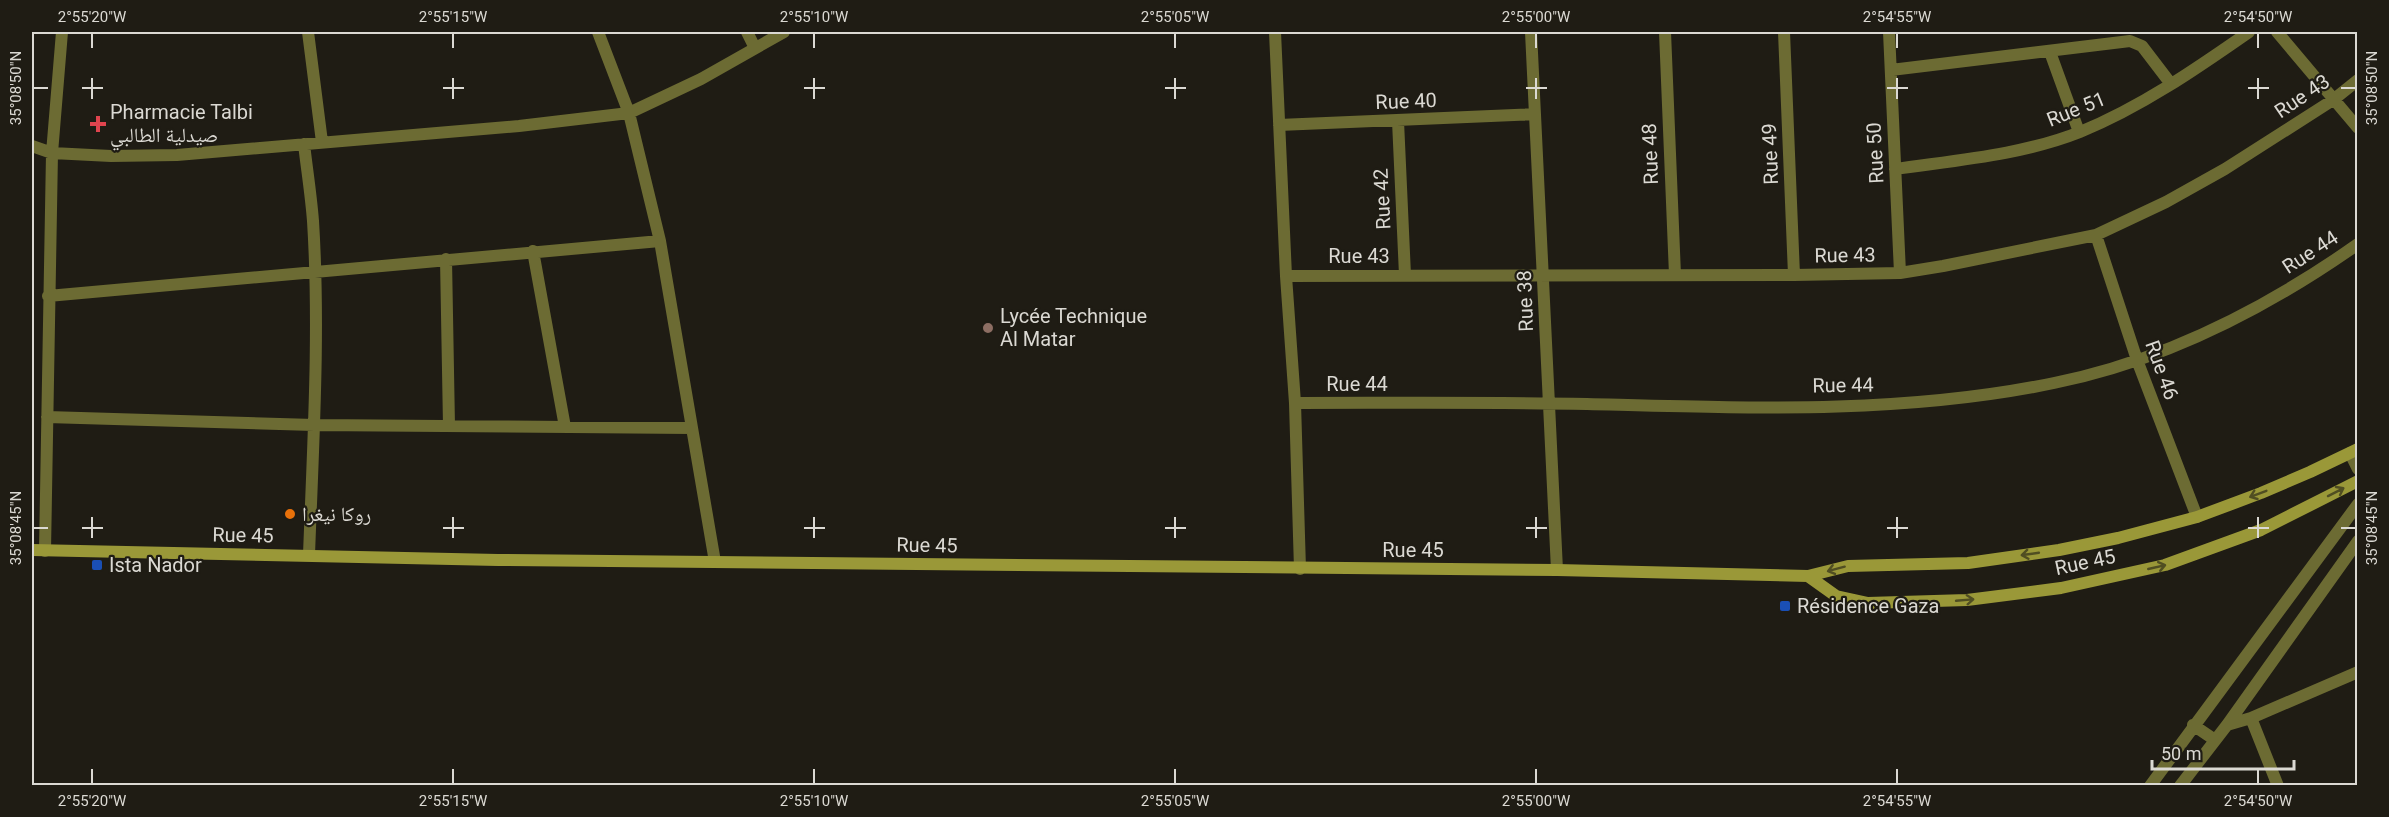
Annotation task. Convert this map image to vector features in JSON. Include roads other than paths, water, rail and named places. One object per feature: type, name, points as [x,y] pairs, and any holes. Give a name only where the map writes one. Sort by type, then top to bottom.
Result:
[{"type":"street","points":[[45,551],[52,153],[62,32]]},
{"type":"street","points":[[308,32],[322,142]]},
{"type":"street","points":[[598,32],[629,113],[660,241],[715,562]]},
{"type":"street","points":[[747,32],[755,48]]},
{"type":"street","points":[[32,146],[52,153],[111,156],[177,155],[519,126],[629,113],[701,79],[784,32]]},
{"type":"street","points":[[1275,32],[1286,276],[1295,403],[1300,569]]},
{"type":"street","name":"Rue 38","points":[[1531,32],[1557,570]]},
{"type":"street","name":"Rue 48","points":[[1665,32],[1674,275]]},
{"type":"street","name":"Rue 49","points":[[1784,32],[1794,275]]},
{"type":"street","name":"Rue 50","points":[[1889,32],[1900,273]]},
{"type":"street","name":"Rue 51","points":[[1895,170],[2012,151],[2079,132],[2140,103],[2250,32]]},
{"type":"street","points":[[2277,32],[2358,128]]},
{"type":"street","points":[[1891,70],[2050,52],[2123,41],[2138,43],[2172,84]]},
{"type":"street","points":[[2050,52],[2079,132]]},
{"type":"street","name":"Rue 43","points":[[1286,276],[1900,273],[2096,235],[2166,202],[2225,169],[2333,100],[2358,80]]},
{"type":"street","name":"Rue 40","points":[[1279,125],[1535,114]]},
{"type":"street","name":"Rue 42","points":[[1398,121],[1405,275]]},
{"type":"street","points":[[304,144],[315,270],[314,425],[309,555]]},
{"type":"street","name":"Rue 46","points":[[2096,235],[2137,360],[2197,517]]},
{"type":"street","points":[[48,296],[315,270],[660,241]]},
{"type":"street","name":"Rue 44","points":[[1295,403],[1548,403],[1716,407],[1911,403],[1977,396],[2056,383],[2137,360],[2234,320],[2295,285],[2358,244]]},
{"type":"street","points":[[533,251],[565,427]]},
{"type":"street","points":[[446,259],[449,426]]},
{"type":"street","points":[[47,417],[314,425],[692,428]]},
{"type":"street","points":[[2354,451],[2358,469]]},
{"type":"street","name":"Rue 45","points":[[32,550],[715,562],[1557,570],[1808,576],[1848,566],[1968,563],[2059,550],[2118,538],[2197,517],[2261,493],[2354,451]]},
{"type":"street","name":"Rue 45","points":[[1808,576],[1836,596],[1868,603],[1967,600],[2061,588],[2165,565],[2261,530],[2358,481]]},
{"type":"street","points":[[2150,786],[2358,504]]},
{"type":"street","points":[[2180,786],[2227,725],[2358,542]]},
{"type":"street","points":[[2227,725],[2251,718],[2358,672]]},
{"type":"street","points":[[2251,718],[2278,786]]},
{"type":"street","points":[[2193,725],[2215,740]]},
{"type":"place","name":"Pharmacie Talbi صيدلية الطالبي","points":[[98,124]]},
{"type":"place","name":"Lycée Technique Al Matar","points":[[988,328]]},
{"type":"place","name":"روكا نيغرا","points":[[290,514]]},
{"type":"place","name":"Ista Nador","points":[[97,565]]},
{"type":"place","name":"Résidence Gaza","points":[[1785,606]]}]
